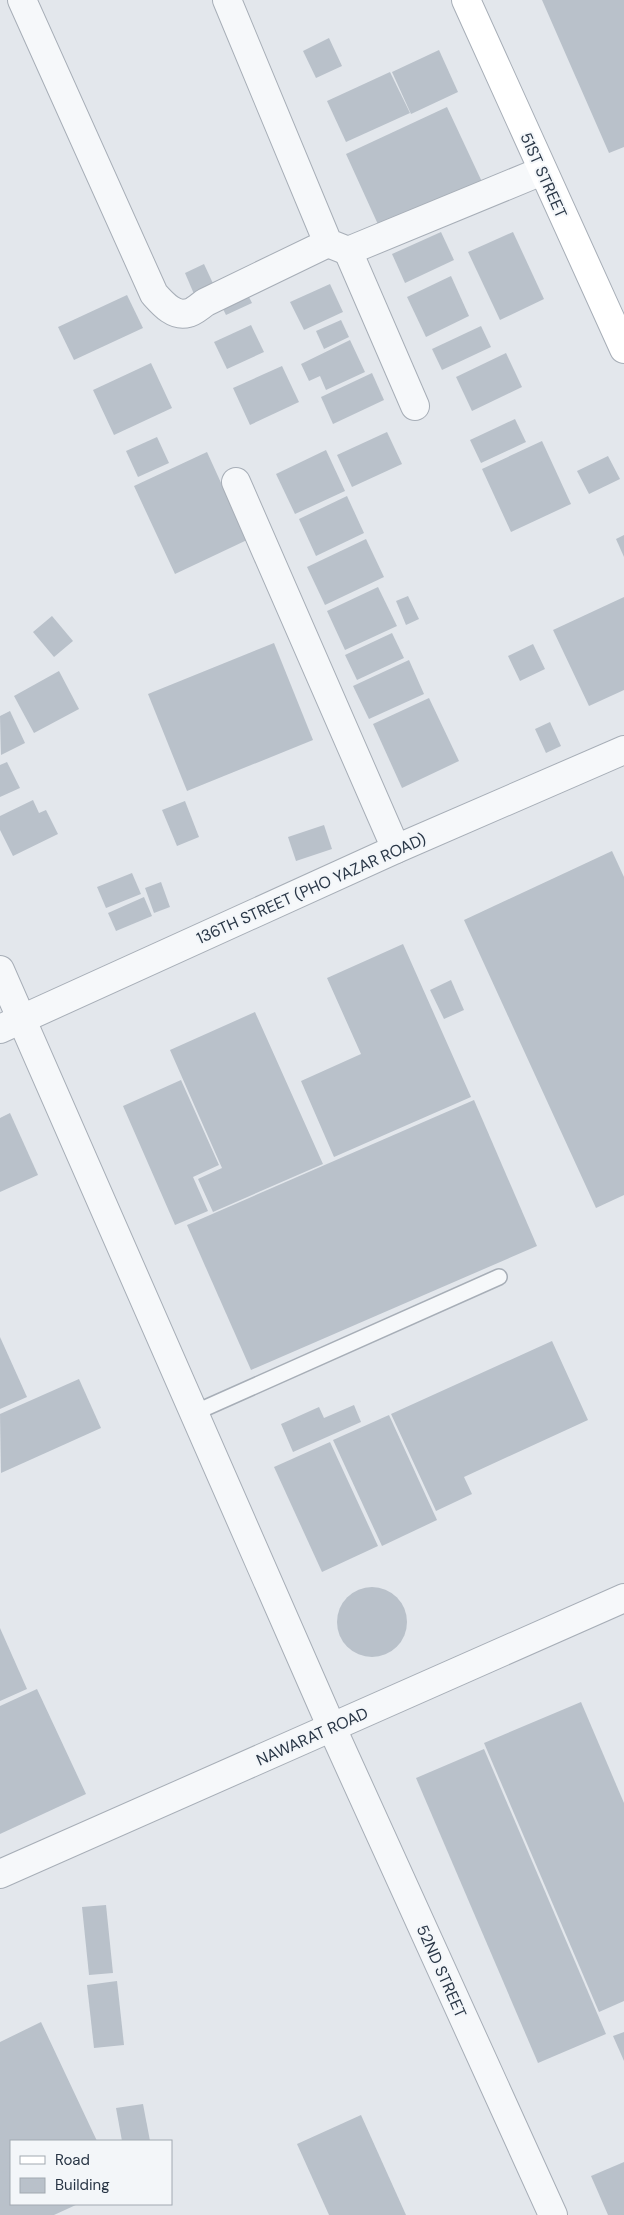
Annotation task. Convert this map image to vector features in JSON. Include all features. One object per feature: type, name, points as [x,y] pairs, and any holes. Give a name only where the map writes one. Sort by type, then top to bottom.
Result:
[{"type":"street","points":[[22,0],[154,294],[174,312],[189,314],[206,302],[338,247],[542,171]]},
{"type":"street","points":[[226,0],[338,247],[414,406]]},
{"type":"street","name":"51ST STREET","points":[[466,0],[624,349]]},
{"type":"street","points":[[236,482],[396,849]]},
{"type":"street","name":"136TH STREET (PHO YAZAR ROAD)","points":[[11,1025],[396,849],[624,750]]},
{"type":"street","name":"52ND STREET","points":[[0,970],[11,1025],[194,1414],[332,1728],[553,2215]]},
{"type":"street","name":"NAWARAT ROAD","points":[[0,1874],[624,1598]]},
{"type":"lane","points":[[194,1414],[499,1277]]},
{"type":"building","points":[[542,0],[624,0],[624,147],[609,153]]},
{"type":"building","points":[[329,38],[342,66],[316,78],[303,51]]},
{"type":"building","points":[[439,50],[458,92],[411,114],[392,72]]},
{"type":"building","points":[[390,72],[410,113],[346,142],[327,101]]},
{"type":"building","points":[[447,107],[483,184],[381,231],[346,154]]},
{"type":"building","points":[[441,232],[454,260],[405,283],[392,254]]},
{"type":"building","points":[[513,232],[544,299],[500,320],[468,252]]},
{"type":"building","points":[[204,264],[217,292],[197,301],[185,273]]},
{"type":"building","points":[[451,276],[469,316],[426,337],[407,297]]},
{"type":"building","points":[[330,284],[343,312],[304,330],[290,302]]},
{"type":"building","points":[[244,287],[252,303],[226,315],[218,299]]},
{"type":"building","points":[[127,295],[143,328],[74,360],[58,327]]},
{"type":"building","points":[[341,320],[349,337],[324,349],[316,331]]},
{"type":"building","points":[[251,325],[264,352],[227,369],[214,342]]},
{"type":"building","points":[[481,326],[491,347],[442,370],[432,349]]},
{"type":"building","points":[[350,340],[365,372],[326,390],[320,376],[309,381],[301,364]]},
{"type":"building","points":[[506,353],[522,387],[472,411],[456,377]]},
{"type":"building","points":[[151,363],[172,408],[114,435],[93,390]]},
{"type":"building","points":[[282,366],[299,402],[250,425],[233,388]]},
{"type":"building","points":[[372,373],[384,400],[333,424],[321,397]]},
{"type":"building","points":[[515,419],[526,442],[481,463],[470,440]]},
{"type":"building","points":[[387,432],[402,464],[352,487],[337,455]]},
{"type":"building","points":[[157,437],[169,463],[138,477],[126,451]]},
{"type":"building","points":[[542,441],[571,504],[511,532],[482,469]]},
{"type":"building","points":[[326,450],[345,491],[295,514],[276,474]]},
{"type":"building","points":[[207,452],[247,540],[175,574],[134,486]]},
{"type":"building","points":[[608,456],[620,479],[589,494],[577,471]]},
{"type":"building","points":[[347,496],[364,533],[316,556],[299,519]]},
{"type":"building","points":[[624,535],[624,557],[616,539]]},
{"type":"building","points":[[366,539],[384,577],[325,605],[307,567]]},
{"type":"building","points":[[378,587],[397,626],[345,650],[327,611]]},
{"type":"building","points":[[408,596],[419,619],[406,625],[396,601]]},
{"type":"building","points":[[624,597],[624,690],[589,706],[553,630]]},
{"type":"building","points":[[52,616],[73,641],[54,657],[33,632]]},
{"type":"building","points":[[392,633],[404,658],[357,680],[345,655]]},
{"type":"building","points":[[274,643],[313,740],[187,791],[148,694]]},
{"type":"building","points":[[533,644],[545,669],[520,681],[508,656]]},
{"type":"building","points":[[409,660],[424,694],[369,719],[353,686]]},
{"type":"building","points":[[59,671],[79,709],[34,733],[14,696]]},
{"type":"building","points":[[429,698],[459,761],[402,788],[373,724]]},
{"type":"building","points":[[10,711],[25,743],[1,755],[0,716]]},
{"type":"building","points":[[550,722],[561,746],[546,753],[535,729]]},
{"type":"building","points":[[7,762],[20,788],[0,797],[0,765]]},
{"type":"building","points":[[33,800],[39,813],[46,810],[58,834],[13,856],[0,830],[0,816]]},
{"type":"building","points":[[185,801],[199,837],[177,846],[162,810]]},
{"type":"building","points":[[324,825],[332,849],[296,861],[288,837]]},
{"type":"building","points":[[612,851],[624,877],[624,1195],[596,1208],[464,920]]},
{"type":"building","points":[[132,873],[141,894],[106,908],[97,887]]},
{"type":"building","points":[[161,882],[170,907],[154,913],[145,888]]},
{"type":"building","points":[[144,897],[152,916],[116,931],[108,913]]},
{"type":"building","points":[[403,944],[471,1097],[334,1157],[301,1081],[361,1054],[327,978]]},
{"type":"building","points":[[451,980],[464,1010],[444,1019],[430,990]]},
{"type":"building","points":[[255,1012],[323,1164],[213,1212],[198,1179],[222,1168],[170,1050]]},
{"type":"building","points":[[181,1080],[219,1165],[193,1177],[208,1211],[175,1225],[123,1106]]},
{"type":"building","points":[[474,1100],[537,1246],[251,1370],[187,1225]]},
{"type":"building","points":[[10,1113],[38,1175],[0,1192],[0,1118]]},
{"type":"building","points":[[0,1337],[27,1397],[0,1409]]},
{"type":"building","points":[[552,1341],[588,1420],[464,1477],[472,1494],[436,1511],[391,1414]]},
{"type":"building","points":[[79,1379],[101,1428],[1,1473],[0,1414]]},
{"type":"building","points":[[354,1405],[361,1422],[293,1452],[281,1424],[319,1407],[324,1418]]},
{"type":"building","points":[[389,1415],[437,1520],[382,1546],[333,1440]]},
{"type":"building","points":[[330,1442],[378,1546],[322,1572],[274,1467]]},
{"type":"building","points":[[365,1587],[379,1587],[392,1592],[402,1602],[407,1615],[407,1629],[402,1642],[392,1652],[379,1657],[365,1657],[352,1652],[342,1642],[337,1629],[337,1615],[342,1602],[352,1592]]},
{"type":"building","points":[[0,1628],[27,1689],[0,1701]]},
{"type":"building","points":[[37,1689],[86,1794],[0,1834],[0,1706]]},
{"type":"building","points":[[581,1702],[624,1803],[624,2001],[599,2012],[484,1743]]},
{"type":"building","points":[[484,1749],[606,2034],[538,2063],[416,1778]]},
{"type":"building","points":[[106,1905],[113,1973],[89,1975],[82,1907]]},
{"type":"building","points":[[117,1981],[124,2045],[94,2048],[87,1985]]},
{"type":"building","points":[[41,2022],[97,2140],[10,2140],[10,2205],[76,2205],[54,2215],[0,2215],[0,2042]]},
{"type":"building","points":[[624,2032],[624,2061],[613,2036]]},
{"type":"building","points":[[143,2104],[150,2140],[122,2140],[116,2108]]},
{"type":"building","points":[[361,2115],[406,2215],[329,2215],[297,2144]]},
{"type":"building","points":[[624,2162],[624,2215],[608,2215],[591,2176]]}]
